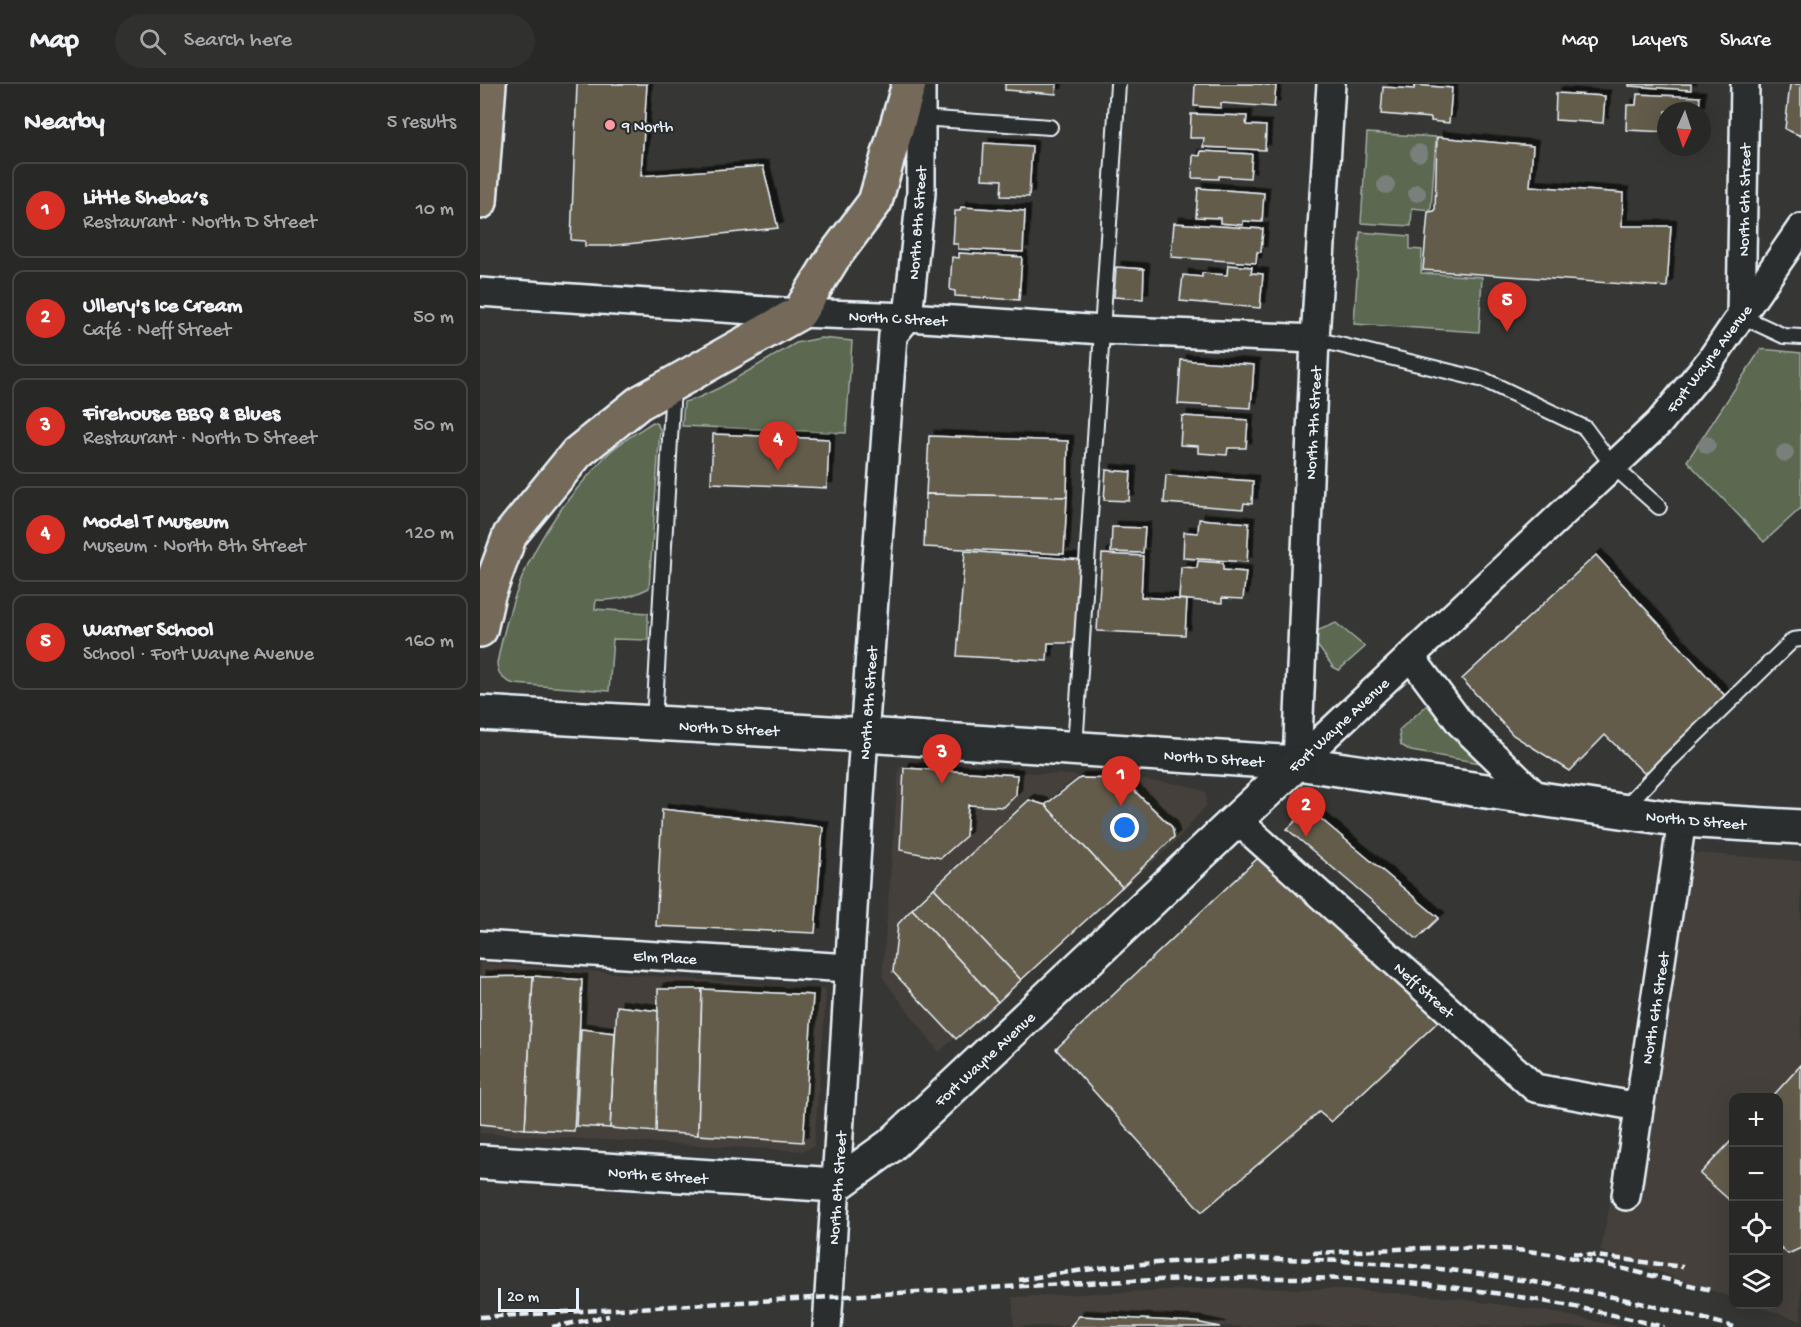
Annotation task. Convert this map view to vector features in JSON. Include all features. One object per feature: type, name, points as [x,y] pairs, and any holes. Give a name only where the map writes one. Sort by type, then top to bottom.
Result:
[{"type":"highway","points":[[480,202],[489,84]]},
{"type":"highway","name":"North 8th Street","points":[[480,630],[488,595],[510,535],[577,453],[639,403],[800,313],[833,258],[875,202],[909,84]]},
{"type":"street","name":"North 8th Street","points":[[827,1327],[849,968],[893,335],[908,317],[921,193],[921,84]]},
{"type":"street","name":"North 7th Street","points":[[1297,763],[1315,339],[1331,84]]},
{"type":"street","name":"North 6th Street","points":[[1741,316],[1745,84]]},
{"type":"street","name":"Fort Wayne Avenue","points":[[836,1185],[890,1146],[1659,423],[1710,361],[1801,228]]},
{"type":"street","name":"North C Street","points":[[480,292],[1102,330],[1315,339]]},
{"type":"street","points":[[1410,656],[1461,723],[1539,799]]},
{"type":"street","name":"North D Street","points":[[480,713],[1297,763],[1682,820],[1801,827]]},
{"type":"street","name":"Neff Street","points":[[1236,819],[1535,1088],[1639,1107]]},
{"type":"street","name":"North 6th Street","points":[[1626,1196],[1682,820]]},
{"type":"street","name":"Elm Place","points":[[480,945],[849,968]]},
{"type":"street","name":"North E Street","points":[[480,1162],[836,1185]]},
{"type":"lane","points":[[1075,748],[1118,84]]},
{"type":"lane","points":[[921,118],[1050,127]]},
{"type":"lane","points":[[1741,316],[1784,336],[1801,337]]},
{"type":"lane","points":[[1315,339],[1484,380],[1585,428],[1613,466],[1659,507]]},
{"type":"lane","points":[[654,722],[673,384]]},
{"type":"lane","points":[[1622,811],[1663,767],[1793,640],[1801,639]]},
{"type":"shaded area","points":[[899,766],[1128,778],[1186,785],[1206,792],[1206,806],[1173,844],[939,1052],[882,977]]},
{"type":"shaded area","points":[[1684,852],[1801,861],[1801,1321],[1765,1309],[1783,1309],[1783,1093],[1729,1093],[1729,1297],[1600,1251]]},
{"type":"shaded area","points":[[480,963],[825,989],[814,1146],[803,1151],[480,1133]]},
{"type":"shaded area","points":[[1213,1288],[1346,1289],[1454,1298],[1557,1313],[1622,1327],[1014,1326],[1012,1297]]},
{"type":"green space","points":[[1367,133],[1436,137],[1431,210],[1412,208],[1411,226],[1361,223]]},
{"type":"green space","points":[[1360,232],[1410,236],[1410,249],[1422,250],[1421,273],[1482,277],[1479,332],[1354,324]]},
{"type":"green space","points":[[821,338],[852,341],[846,433],[682,426],[684,402],[721,387],[796,343]]},
{"type":"green space","points":[[1761,349],[1801,353],[1801,508],[1764,542],[1687,461]]},
{"type":"green space","points":[[653,422],[660,429],[649,588],[623,598],[596,600],[595,609],[648,613],[648,640],[613,639],[609,691],[514,684],[507,681],[500,674],[497,663],[503,635],[519,585],[541,539],[571,496],[605,457],[621,443]]},
{"type":"green space","points":[[1336,623],[1365,647],[1339,670],[1333,667],[1309,634]]},
{"type":"green space","points":[[1427,705],[1480,763],[1411,751],[1401,745],[1399,730]]},
{"type":"building","name":"9 North","points":[[577,84],[647,84],[641,176],[763,166],[778,228],[608,246],[585,246],[585,241],[571,240]]},
{"type":"building","points":[[1005,84],[1057,84],[1056,94],[1005,90]]},
{"type":"building","points":[[1195,84],[1276,86],[1274,107],[1221,103],[1221,108],[1194,106]]},
{"type":"building","points":[[1629,84],[1691,84],[1691,90],[1629,86]]},
{"type":"building","points":[[1790,84],[1801,84],[1801,136],[1785,129]]},
{"type":"building","points":[[1415,85],[1452,88],[1449,123],[1431,121],[1431,118],[1381,114],[1383,87],[1414,89]]},
{"type":"building","points":[[1556,93],[1605,96],[1603,123],[1555,120]]},
{"type":"building","points":[[1637,94],[1700,97],[1700,102],[1657,102],[1657,132],[1626,130],[1627,105],[1636,105]]},
{"type":"building","points":[[1191,114],[1247,116],[1246,125],[1266,126],[1265,150],[1203,147],[1204,138],[1190,138]]},
{"type":"building","points":[[1437,137],[1533,146],[1530,186],[1623,193],[1622,226],[1671,226],[1667,287],[1423,270],[1428,212],[1435,211]]},
{"type":"building","points":[[984,143],[1032,146],[1029,197],[1001,196],[1002,180],[982,179]]},
{"type":"building","points":[[1201,151],[1252,154],[1250,178],[1219,176],[1219,179],[1192,178],[1193,155],[1200,156]]},
{"type":"building","points":[[1198,188],[1264,193],[1262,222],[1243,221],[1243,225],[1220,223],[1220,218],[1196,217]]},
{"type":"building","points":[[961,207],[1025,211],[1023,252],[958,249],[958,244],[953,244],[955,211],[960,211]]},
{"type":"building","points":[[1174,223],[1263,229],[1261,252],[1257,252],[1256,263],[1171,257]]},
{"type":"building","points":[[959,253],[1022,257],[1019,300],[955,296],[955,291],[950,290],[952,257],[959,258]]},
{"type":"building","points":[[1228,265],[1252,267],[1251,273],[1263,274],[1260,308],[1180,301],[1183,275],[1202,277],[1202,273],[1227,275]]},
{"type":"building","points":[[1116,267],[1144,269],[1143,299],[1114,297]]},
{"type":"building","points":[[1181,360],[1254,365],[1251,408],[1178,404]]},
{"type":"building","points":[[1182,416],[1248,420],[1246,448],[1228,448],[1227,455],[1198,453],[1198,446],[1180,445]]},
{"type":"building","points":[[713,434],[829,439],[827,488],[711,483]]},
{"type":"building","points":[[929,436],[1068,441],[1067,497],[926,494]]},
{"type":"building","points":[[1106,470],[1131,472],[1129,501],[1104,500]]},
{"type":"building","points":[[1166,475],[1253,481],[1252,504],[1244,503],[1243,509],[1164,503]]},
{"type":"building","points":[[926,494],[1067,497],[1064,554],[924,547]]},
{"type":"building","points":[[1199,519],[1249,523],[1247,562],[1183,558],[1184,532],[1198,533]]},
{"type":"building","points":[[1112,527],[1145,528],[1143,553],[1111,552]]},
{"type":"building","points":[[965,551],[1082,560],[1076,643],[1048,643],[1047,661],[957,656]]},
{"type":"building","points":[[1102,554],[1143,556],[1141,597],[1187,600],[1185,635],[1097,631]]},
{"type":"building","points":[[1596,555],[1727,698],[1646,775],[1605,735],[1570,771],[1513,735],[1462,679]]},
{"type":"building","points":[[1198,561],[1223,563],[1223,570],[1246,572],[1243,599],[1222,598],[1222,603],[1179,599],[1181,567],[1197,568]]},
{"type":"building","points":[[904,768],[1017,775],[1016,795],[1004,807],[968,805],[966,836],[941,858],[900,850]]},
{"type":"building","points":[[1080,778],[1122,779],[1172,827],[1174,837],[1122,887],[1045,805]]},
{"type":"building","points":[[1029,800],[1045,805],[1122,887],[1021,980],[934,888]]},
{"type":"building","points":[[662,809],[823,827],[815,933],[656,926]]},
{"type":"building","points":[[1309,809],[1439,918],[1417,939],[1287,829]]},
{"type":"building","points":[[1258,858],[1442,1018],[1331,1122],[1319,1112],[1202,1212],[1056,1049]]},
{"type":"building","points":[[934,888],[1021,980],[998,1002],[912,909]]},
{"type":"building","points":[[912,909],[998,1002],[956,1039],[893,972],[898,924]]},
{"type":"building","points":[[533,976],[582,980],[574,1131],[525,1129]]},
{"type":"building","points":[[533,976],[525,1129],[480,1124],[480,977]]},
{"type":"building","points":[[658,989],[702,989],[698,1135],[656,1132]]},
{"type":"building","points":[[702,989],[813,995],[803,1142],[698,1135]]},
{"type":"building","points":[[617,1006],[658,1011],[656,1132],[610,1128]]},
{"type":"building","points":[[581,1029],[615,1033],[610,1128],[576,1126]]},
{"type":"building","points":[[1801,1065],[1801,1248],[1788,1254],[1783,1250],[1783,1093],[1776,1093]]},
{"type":"building","points":[[1729,1143],[1729,1200],[1700,1174]]},
{"type":"building","points":[[1079,1316],[1196,1322],[1220,1327],[1070,1327]]},
{"type":"railway","points":[[1313,1253],[1447,1248],[1527,1251],[1596,1263],[1711,1290]]},
{"type":"railway","points":[[1573,1253],[1683,1267]]},
{"type":"railway","points":[[1019,1280],[1108,1267],[1198,1260],[1289,1259],[1379,1263],[1469,1272],[1559,1286],[1734,1327]]},
{"type":"railway","points":[[480,1317],[1099,1282],[1296,1278],[1385,1281],[1466,1289],[1546,1301],[1664,1327]]},
{"type":"railway","points":[[552,1327],[609,1316]]},
{"type":"place","name":"9 North","points":[[610,125]]},
{"type":"place","name":"Warner School","points":[[1507,332]]},
{"type":"place","name":"Model T Museum","points":[[778,471]]},
{"type":"place","name":"Firehouse BBQ & Blues","points":[[942,784]]},
{"type":"place","name":"Little Sheba’s","points":[[1121,806]]},
{"type":"place","name":"Ullery's Ice Cream","points":[[1306,837]]}]
